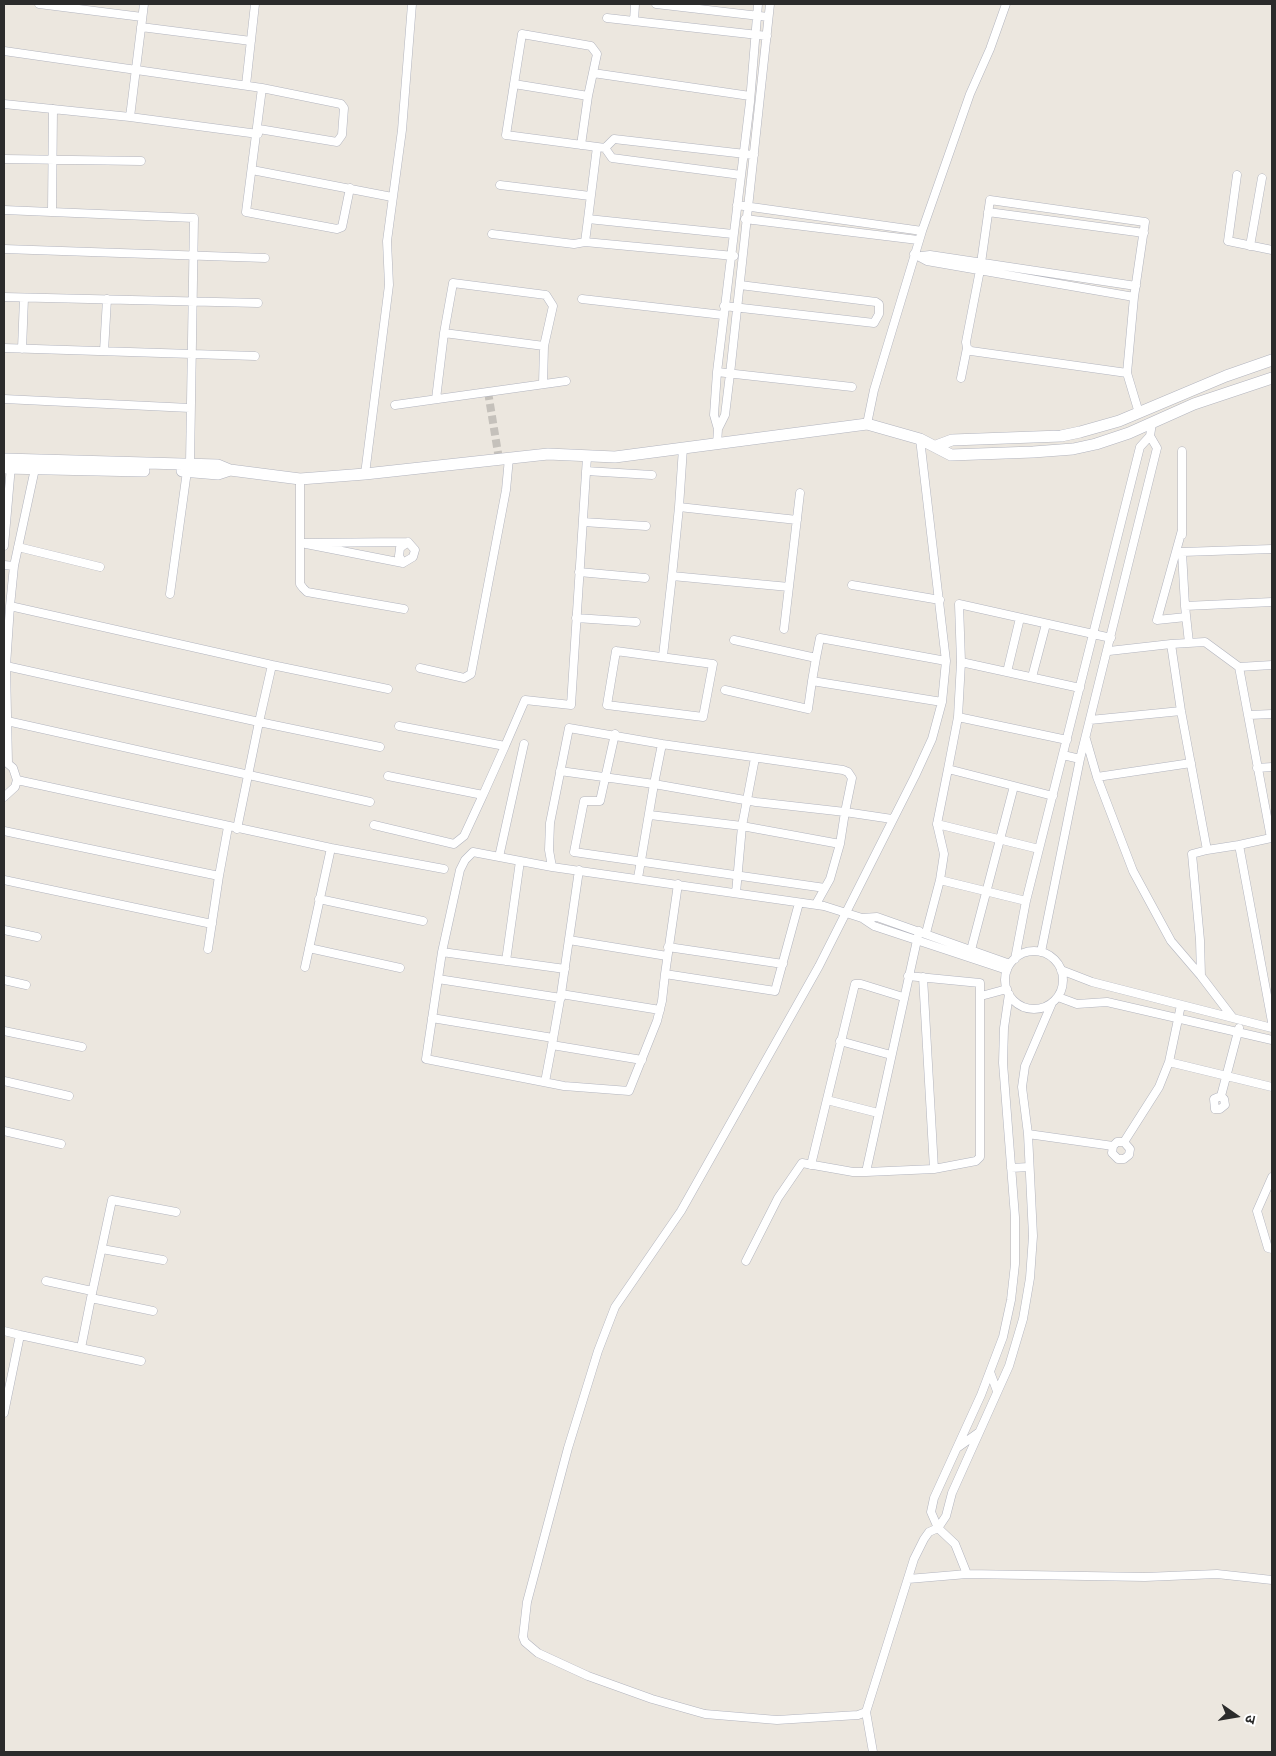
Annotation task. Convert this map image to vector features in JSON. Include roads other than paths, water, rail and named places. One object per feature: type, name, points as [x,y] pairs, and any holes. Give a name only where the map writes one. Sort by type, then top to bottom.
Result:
[{"type":"street","points":[[39,4],[142,17]]},
{"type":"street","points":[[130,117],[144,4]]},
{"type":"street","points":[[246,85],[255,4]]},
{"type":"street","points":[[365,474],[389,284],[387,241],[402,130],[412,4]]},
{"type":"street","points":[[634,21],[635,4]]},
{"type":"street","points":[[656,4],[768,17]]},
{"type":"street","points":[[717,444],[718,429],[714,415],[717,372],[750,96],[758,4]]},
{"type":"street","points":[[718,429],[725,415],[748,220],[770,4]]},
{"type":"street","points":[[867,424],[874,390],[918,255],[918,240],[970,94],[990,49],[1006,4]]},
{"type":"street","points":[[607,18],[767,36]]},
{"type":"street","points":[[141,27],[250,41]]},
{"type":"street","points":[[581,145],[588,96],[597,54],[591,46],[522,34],[506,135],[581,145],[601,147],[614,139],[754,155]]},
{"type":"street","points":[[4,51],[246,85],[341,104],[344,108],[343,126],[340,140],[337,142],[4,104]]},
{"type":"street","points":[[594,73],[750,96]]},
{"type":"street","points":[[514,84],[588,96]]},
{"type":"street","points":[[262,88],[258,132],[246,212],[337,229],[342,227],[350,188]]},
{"type":"street","points":[[52,211],[53,109]]},
{"type":"street","points":[[601,147],[612,158],[741,175]]},
{"type":"street","points":[[584,242],[590,196],[601,147]]},
{"type":"street","points":[[4,159],[141,161]]},
{"type":"street","points":[[252,170],[392,196]]},
{"type":"street","points":[[1237,175],[1228,241],[1272,250]]},
{"type":"street","points":[[1250,246],[1262,178]]},
{"type":"street","points":[[500,185],[590,196]]},
{"type":"street","points":[[961,378],[990,200],[1145,222],[1134,297],[1127,373],[1139,413]]},
{"type":"street","points":[[737,205],[922,230]]},
{"type":"street","points":[[4,210],[194,218],[188,468],[170,594]]},
{"type":"street","points":[[988,212],[1144,233]]},
{"type":"street","points":[[735,218],[918,240]]},
{"type":"street","points":[[588,219],[734,234]]},
{"type":"street","points":[[492,234],[574,244],[584,242],[743,257]]},
{"type":"street","points":[[4,249],[265,258]]},
{"type":"street","points":[[918,255],[927,261],[1136,286]]},
{"type":"street","points":[[980,266],[1134,297]]},
{"type":"street","points":[[436,399],[444,333],[453,283],[546,295],[553,306],[544,346],[542,384]]},
{"type":"street","points":[[724,306],[874,323],[879,314],[876,302],[740,286]]},
{"type":"street","points":[[4,297],[258,303]]},
{"type":"street","points":[[22,349],[24,298]]},
{"type":"street","points":[[104,351],[107,299]]},
{"type":"street","points":[[582,299],[723,315]]},
{"type":"street","points":[[444,333],[544,346]]},
{"type":"street","points":[[4,348],[256,356]]},
{"type":"street","points":[[967,348],[971,351],[1127,373]]},
{"type":"street","points":[[936,446],[952,440],[1061,436],[1120,421],[1226,376],[1272,360]]},
{"type":"street","points":[[717,372],[852,387]]},
{"type":"street","points":[[4,546],[8,464],[188,468],[218,465],[230,470],[300,479],[365,474],[548,454],[615,457],[867,424],[920,439],[952,455],[1073,449],[1129,433],[1218,396],[1272,378]]},
{"type":"street","points":[[394,405],[566,381]]},
{"type":"street","points":[[4,400],[190,408]]},
{"type":"street","points":[[967,1574],[955,1544],[938,1528],[932,1512],[933,1503],[990,1372],[1003,1337],[1011,1300],[1015,1227],[1003,1063],[1004,1028],[1011,965],[1095,635],[1140,446],[1150,436],[1152,423]]},
{"type":"street","points":[[1041,952],[1080,759],[1112,638],[1157,448],[1150,436]]},
{"type":"street","points":[[866,1712],[858,1715],[777,1720],[705,1714],[652,1699],[588,1676],[538,1653],[525,1642],[523,1637],[527,1602],[568,1448],[598,1351],[615,1307],[681,1211],[847,912],[932,739],[942,702],[946,661],[920,439]]},
{"type":"street","points":[[663,656],[679,507],[683,448]]},
{"type":"street","points":[[1182,451],[1182,552],[1189,643]]},
{"type":"street","points":[[374,825],[454,844],[464,836],[525,700],[571,706],[587,457]]},
{"type":"street","points":[[420,668],[464,678],[471,674],[506,490],[509,458]]},
{"type":"street","points":[[4,797],[15,787],[17,780],[13,768],[6,762],[6,666],[10,606],[14,566],[36,464]]},
{"type":"street","points":[[586,472],[652,475]]},
{"type":"street","points":[[300,479],[300,584],[307,592],[404,609]]},
{"type":"street","points":[[784,629],[800,493]]},
{"type":"street","points":[[679,507],[797,520]]},
{"type":"street","points":[[583,522],[646,526]]},
{"type":"street","points":[[1182,530],[1157,620],[1186,617]]},
{"type":"street","points":[[408,542],[400,548],[399,556],[403,563],[301,543],[408,542]]},
{"type":"street","points":[[18,547],[100,567]]},
{"type":"street","points":[[1182,552],[1272,549]]},
{"type":"street","points":[[4,564],[14,566]]},
{"type":"street","points":[[579,572],[645,578]]},
{"type":"street","points":[[672,576],[789,587]]},
{"type":"street","points":[[852,585],[940,600]]},
{"type":"street","points":[[1185,606],[1272,602]]},
{"type":"street","points":[[866,1172],[916,939],[922,932],[940,880],[944,854],[937,824],[958,717],[961,662],[959,604],[1112,638]]},
{"type":"street","points":[[10,606],[388,689]]},
{"type":"street","points":[[576,618],[636,622]]},
{"type":"street","points":[[1007,672],[1020,618]]},
{"type":"street","points":[[1032,678],[1046,624]]},
{"type":"street","points":[[725,690],[808,709],[820,638],[946,661]]},
{"type":"street","points":[[734,640],[816,658]]},
{"type":"street","points":[[1108,651],[1205,642],[1239,667],[1272,665]]},
{"type":"street","points":[[1171,644],[1181,711],[1207,850]]},
{"type":"street","points":[[616,651],[663,656],[713,664],[703,717],[607,705],[616,651]]},
{"type":"street","points":[[961,662],[1080,688]]},
{"type":"street","points":[[238,829],[272,665]]},
{"type":"street","points":[[6,666],[380,747]]},
{"type":"street","points":[[1201,976],[1200,940],[1192,854],[1272,838],[1239,667]]},
{"type":"street","points":[[812,682],[942,702]]},
{"type":"street","points":[[1090,720],[1181,711]]},
{"type":"street","points":[[1249,715],[1272,714]]},
{"type":"street","points":[[958,717],[1067,740]]},
{"type":"street","points":[[7,721],[370,802]]},
{"type":"street","points":[[399,726],[505,746]]},
{"type":"street","points":[[552,867],[549,850],[550,823],[569,728],[615,734],[662,744],[848,772],[852,778],[840,844],[830,879],[816,904]]},
{"type":"street","points":[[545,1082],[569,940],[577,870],[574,852],[581,807],[584,802],[600,801],[615,734]]},
{"type":"street","points":[[1086,739],[1097,777],[1133,872],[1171,941],[1237,1020],[1238,1031],[1221,1096]]},
{"type":"street","points":[[499,857],[524,744]]},
{"type":"street","points":[[638,878],[662,744]]},
{"type":"street","points":[[1063,755],[1080,759]]},
{"type":"street","points":[[736,893],[742,826],[755,758]]},
{"type":"street","points":[[1097,777],[1191,763]]},
{"type":"street","points":[[1257,768],[1272,767]]},
{"type":"street","points":[[948,769],[1053,796]]},
{"type":"street","points":[[560,771],[605,776],[748,800],[892,819]]},
{"type":"street","points":[[388,776],[483,795]]},
{"type":"street","points":[[17,780],[238,829],[444,869]]},
{"type":"street","points":[[971,950],[1014,786]]},
{"type":"street","points":[[650,815],[742,826],[840,844]]},
{"type":"street","points":[[937,824],[1039,849]]},
{"type":"street","points":[[208,949],[228,826]]},
{"type":"street","points":[[4,831],[219,876]]},
{"type":"street","points":[[1239,845],[1272,1022]]},
{"type":"street","points":[[305,967],[331,848]]},
{"type":"street","points":[[678,884],[660,1010],[642,1060],[628,1091],[545,1082],[426,1059],[442,952],[460,870],[465,860],[473,852],[552,867],[638,878],[678,884],[736,893],[799,903],[816,904],[847,912],[862,918],[874,926],[1011,965],[1032,951],[1041,952],[1050,956],[1061,970],[1063,980],[1058,997],[1043,1008],[1033,1009],[1019,1004],[1008,992]]},
{"type":"street","points":[[574,852],[825,888]]},
{"type":"street","points":[[506,961],[520,861]]},
{"type":"street","points":[[4,880],[212,924]]},
{"type":"street","points":[[940,880],[1026,901]]},
{"type":"street","points":[[319,899],[423,920]]},
{"type":"street","points":[[665,974],[775,991],[799,903]]},
{"type":"street","points":[[862,918],[878,917],[1011,965]]},
{"type":"street","points":[[4,930],[37,937]]},
{"type":"street","points":[[569,940],[667,956]]},
{"type":"street","points":[[668,947],[782,964]]},
{"type":"street","points":[[309,948],[400,968]]},
{"type":"street","points":[[442,952],[565,969]]},
{"type":"street","points":[[1061,970],[1092,982],[1272,1028]]},
{"type":"street","points":[[746,1261],[783,1191],[802,1164],[853,1172],[866,1172],[934,1169],[976,1161],[980,1157],[980,983],[908,976]]},
{"type":"street","points":[[922,977],[934,1169]]},
{"type":"street","points":[[438,979],[660,1010]]},
{"type":"street","points":[[4,980],[26,985]]},
{"type":"street","points":[[812,1165],[855,984],[861,984],[903,997]]},
{"type":"street","points":[[981,996],[1008,992]]},
{"type":"street","points":[[1058,997],[1070,1003],[1107,1002],[1272,1040]]},
{"type":"street","points":[[874,1752],[866,1712],[908,1579],[924,1539],[929,1532],[938,1528],[946,1516],[952,1493],[986,1414],[1010,1366],[1018,1338],[1030,1278],[1033,1236],[1028,1134],[1022,1087],[1025,1066],[1052,1003]]},
{"type":"street","points":[[1124,1142],[1159,1087],[1169,1062],[1181,1006]]},
{"type":"street","points":[[432,1018],[642,1060]]},
{"type":"street","points":[[4,1031],[82,1047]]},
{"type":"street","points":[[840,1041],[891,1055]]},
{"type":"street","points":[[1169,1062],[1272,1087]]},
{"type":"street","points":[[4,1081],[69,1096]]},
{"type":"street","points":[[826,1100],[878,1113]]},
{"type":"street","points":[[4,1131],[61,1144]]},
{"type":"street","points":[[1028,1134],[1112,1146],[1117,1142],[1124,1142],[1130,1149],[1129,1155],[1124,1159],[1118,1159],[1113,1156],[1112,1146]]},
{"type":"street","points":[[1011,1168],[1030,1167]]},
{"type":"street","points":[[1272,1177],[1257,1211],[1268,1248],[1272,1249]]},
{"type":"street","points":[[81,1348],[112,1200],[176,1212]]},
{"type":"street","points":[[102,1249],[163,1260]]},
{"type":"street","points":[[46,1281],[153,1311]]},
{"type":"street","points":[[4,1331],[141,1361]]},
{"type":"street","points":[[4,1413],[6,1392],[20,1335]]},
{"type":"street","points":[[990,1372],[998,1391]]},
{"type":"street","points":[[975,1409],[986,1414]]},
{"type":"street","points":[[956,1449],[978,1433]]},
{"type":"street","points":[[908,1579],[967,1574],[1145,1577],[1217,1574],[1272,1580]]},
{"type":"tunnel","points":[[488,392],[499,459]]}]
